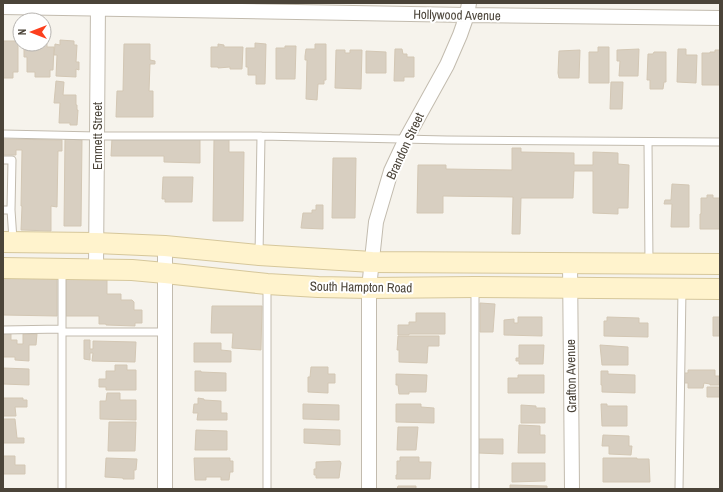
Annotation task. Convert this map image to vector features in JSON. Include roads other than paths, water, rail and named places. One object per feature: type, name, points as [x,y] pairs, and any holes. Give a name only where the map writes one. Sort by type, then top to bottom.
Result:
[{"type":"main road","name":"South Hampton Road","points":[[8,242],[96,243],[165,246],[259,255],[372,262],[720,264]]},
{"type":"main road","name":"South Hampton Road","points":[[3,268],[96,269],[165,273],[267,284],[318,287],[720,289]]},
{"type":"street","name":"Hollywood Avenue","points":[[3,7],[98,6],[468,9],[720,18]]},
{"type":"street","name":"Emmett Street","points":[[96,269],[98,6]]},
{"type":"street","name":"Brandon Street","points":[[369,489],[369,288],[376,222],[391,171],[406,139],[447,65],[460,35],[468,9]]},
{"type":"street","points":[[165,246],[165,489]]},
{"type":"street","name":"Grafton Avenue","points":[[570,262],[572,489]]},
{"type":"lane","points":[[3,134],[720,142]]},
{"type":"lane","points":[[259,255],[261,136]]},
{"type":"lane","points":[[648,142],[649,263]]},
{"type":"lane","points":[[3,160],[12,160],[11,210],[8,242]]},
{"type":"lane","points":[[3,210],[11,210]]},
{"type":"lane","points":[[62,269],[62,489]]},
{"type":"lane","points":[[267,284],[267,489]]},
{"type":"lane","points":[[475,287],[475,489]]},
{"type":"lane","points":[[679,489],[682,289]]},
{"type":"lane","points":[[3,330],[165,332]]}]
